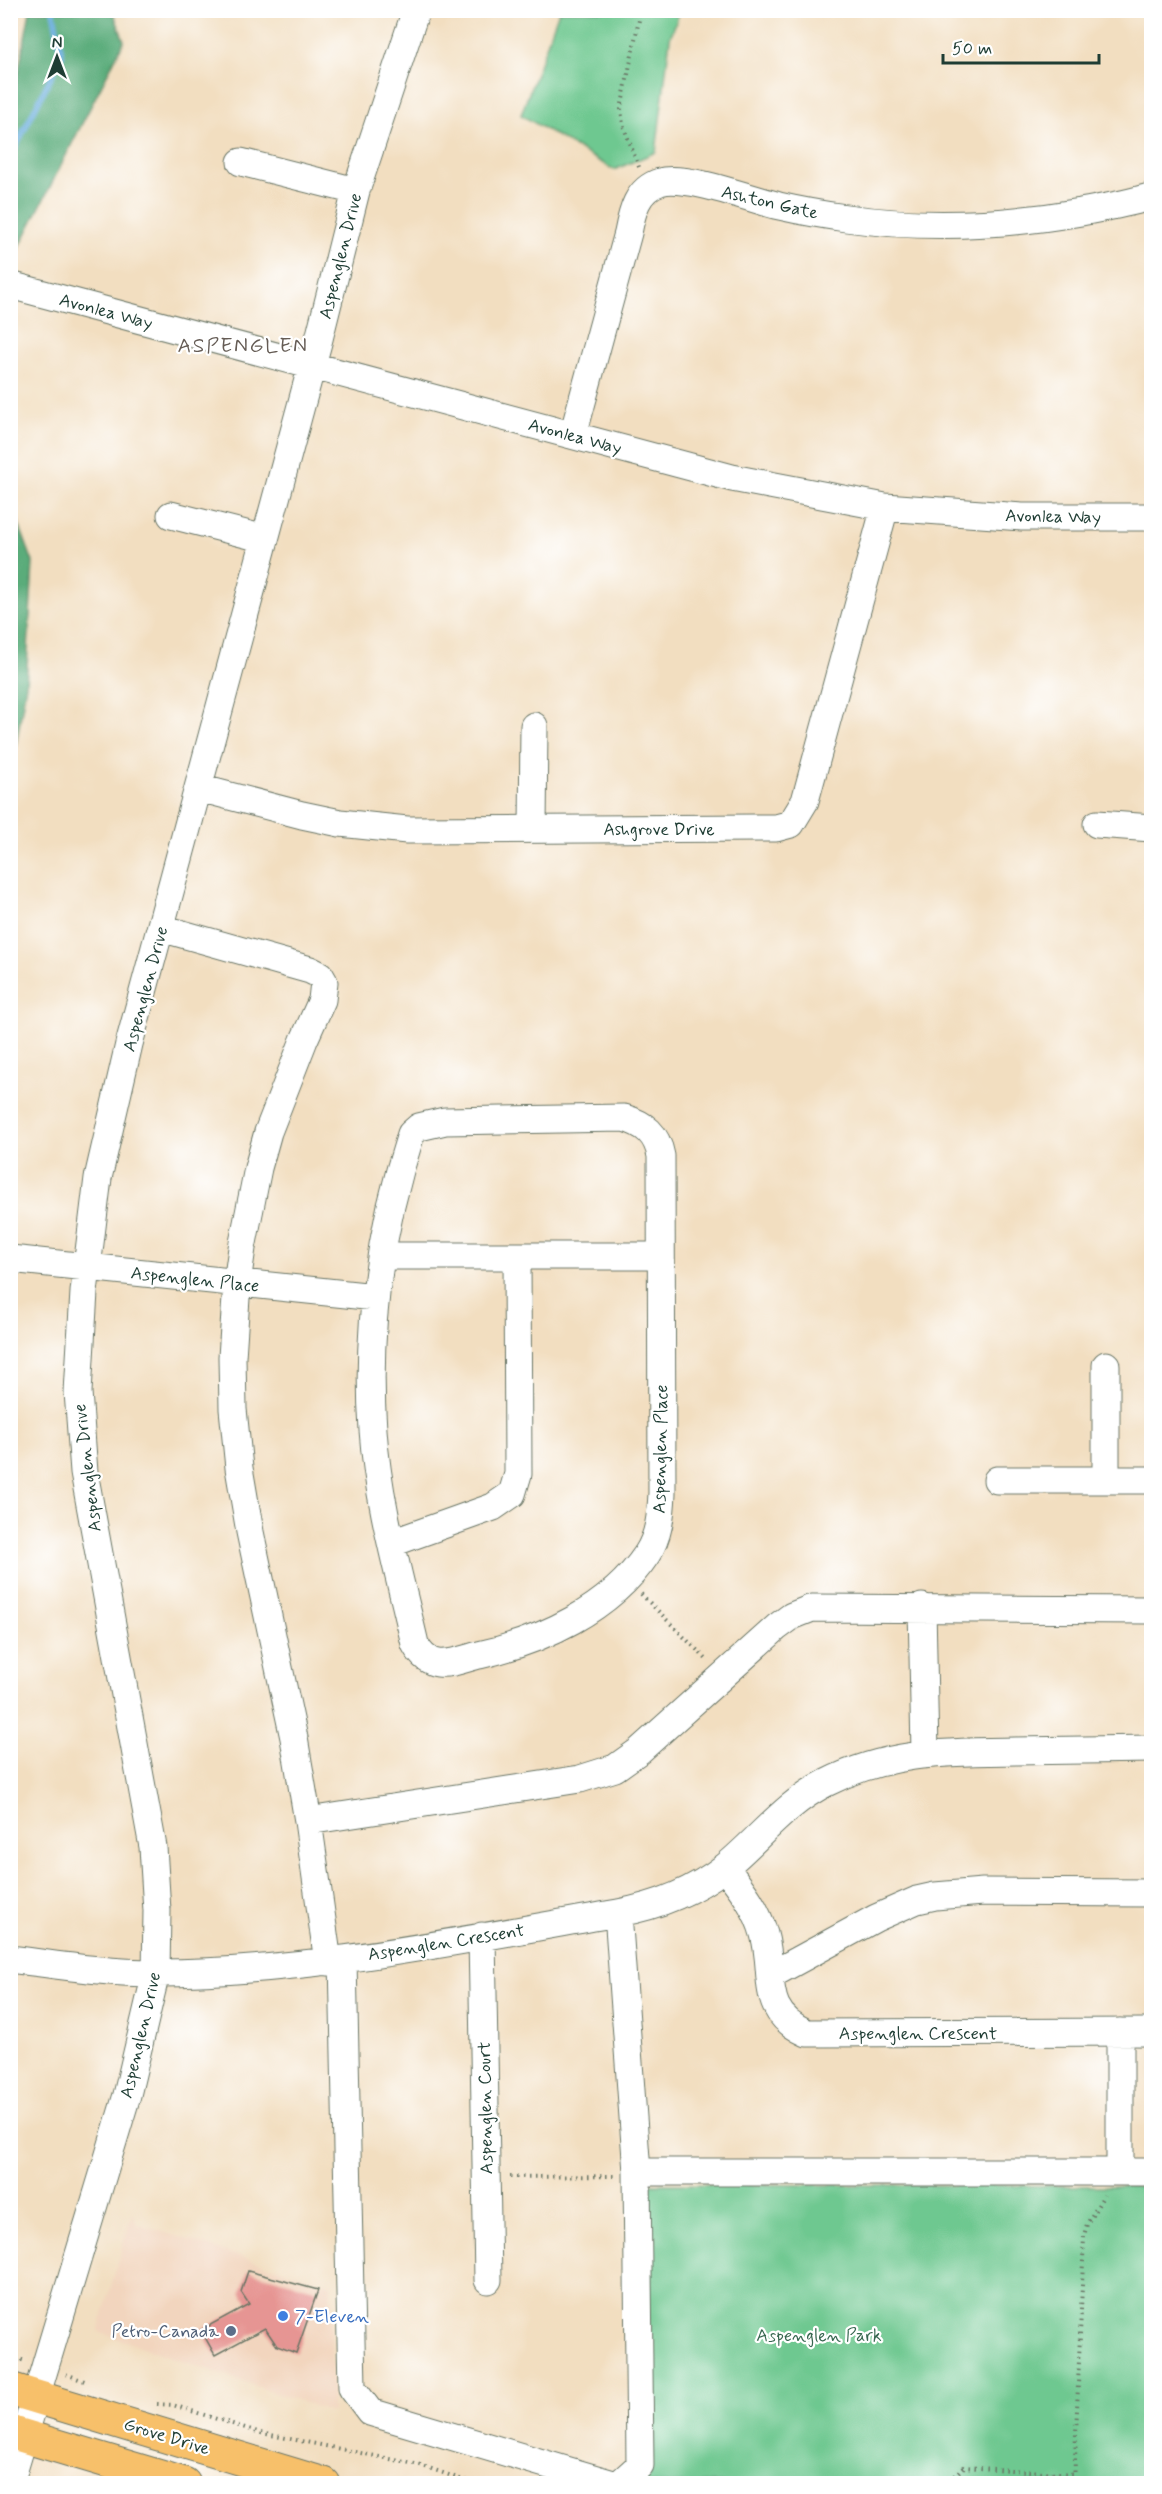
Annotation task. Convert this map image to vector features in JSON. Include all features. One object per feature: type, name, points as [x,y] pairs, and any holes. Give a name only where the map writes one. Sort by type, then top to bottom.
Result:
[{"type":"main road","name":"Grove Drive","points":[[32,2384],[324,2484]]},
{"type":"main road","points":[[18,2434],[184,2484]]},
{"type":"street","name":"Aspenglen Drive","points":[[10,2483],[18,2434],[32,2384],[127,2095],[156,1973],[157,1911],[153,1847],[84,1472],[78,1392],[87,1268],[98,1178],[129,1044],[199,788],[356,191],[416,10]]},
{"type":"street","points":[[241,162],[356,191]]},
{"type":"street","name":"Ashton Gate","points":[[648,188],[661,181],[687,181],[781,206],[846,218],[907,224],[966,225],[1053,217],[1152,196]]},
{"type":"street","points":[[573,435],[628,233],[633,206],[648,188]]},
{"type":"street","name":"Avonlea Way","points":[[10,285],[732,478],[885,507],[1022,517],[1152,517]]},
{"type":"street","name":"Ashgrove Drive","points":[[199,788],[302,815],[407,830],[776,828],[791,824],[806,801],[885,507]]},
{"type":"street","points":[[171,515],[265,539]]},
{"type":"street","points":[[532,829],[534,726]]},
{"type":"street","points":[[1096,824],[1152,828]]},
{"type":"street","points":[[161,928],[310,970],[320,975],[324,982],[322,1000],[282,1093],[258,1168],[237,1283],[232,1357],[233,1408],[239,1468],[335,1961],[352,2388],[370,2412],[613,2484]]},
{"type":"street","name":"Aspenglen Place","points":[[624,1118],[646,1127],[655,1136],[659,1147],[661,1256],[662,1493],[656,1535],[649,1553],[639,1566],[591,1608],[550,1633],[503,1650],[438,1663],[429,1662],[421,1655],[415,1644],[392,1543],[373,1431],[371,1375],[375,1297],[404,1155],[411,1134],[419,1127],[445,1120],[624,1118]]},
{"type":"street","points":[[382,1256],[661,1256]]},
{"type":"street","points":[[392,1543],[493,1507],[512,1494],[518,1474],[517,1256]]},
{"type":"street","name":"Aspenglen Place","points":[[10,1258],[375,1297]]},
{"type":"street","points":[[1106,1365],[1106,1480]]},
{"type":"street","points":[[997,1480],[1152,1480]]},
{"type":"street","points":[[922,1607],[925,1753]]},
{"type":"street","points":[[308,1821],[580,1779],[615,1768],[639,1750],[777,1627],[801,1611],[812,1608],[1152,1610]]},
{"type":"street","name":"Aspenglen Crescent","points":[[10,1959],[112,1971],[156,1973],[264,1968],[335,1961],[640,1909],[683,1893],[724,1867],[786,1810],[818,1787],[874,1762],[925,1753],[1152,1749]]},
{"type":"street","name":"Aspenglen Crescent","points":[[724,1867],[749,1899],[757,1916],[766,1942],[772,1997],[776,2008],[784,2019],[807,2033],[1152,2032]]},
{"type":"street","points":[[771,1975],[876,1918],[917,1900],[935,1896],[983,1892],[1152,1893]]},
{"type":"street","points":[[618,1913],[637,2172],[640,2465],[618,2484]]},
{"type":"street","name":"Aspenglen Court","points":[[482,1936],[488,2280]]},
{"type":"street","points":[[1114,2172],[1120,2032]]},
{"type":"street","points":[[637,2172],[1152,2172]]},
{"type":"path","points":[[641,10],[621,109],[627,139],[648,188]]},
{"type":"path","points":[[638,1592],[722,1676]]},
{"type":"path","points":[[486,2177],[626,2176],[637,2172]]},
{"type":"path","points":[[1074,2484],[1084,2236],[1087,2224],[1114,2172]]},
{"type":"path","points":[[10,2356],[32,2384],[92,2385]]},
{"type":"path","points":[[150,2403],[173,2405],[295,2441],[420,2465],[475,2484]]},
{"type":"path","points":[[945,2484],[964,2467],[1074,2474]]},
{"type":"path","points":[[884,2478],[903,2484]]},
{"type":"shaded area","points":[[132,2213],[137,2224],[331,2285],[332,2412],[98,2332]]},
{"type":"green space","points":[[30,11],[113,11],[124,41],[17,252],[11,280],[11,111]]},
{"type":"green space","points":[[559,11],[680,11],[670,38],[656,152],[614,170],[521,115]]},
{"type":"green space","points":[[11,503],[33,562],[26,685],[11,775]]},
{"type":"green space","name":"Aspenglen Park","points":[[647,2184],[1151,2186],[1151,2483],[643,2484]]},
{"type":"building","name":"7-Eleven","points":[[248,2271],[318,2290],[296,2353],[277,2346],[265,2328],[215,2355],[201,2330],[249,2304],[241,2292]]},
{"type":"waterway","points":[[10,158],[62,55],[53,10]]},
{"type":"place","name":"7-Eleven","points":[[283,2316]]},
{"type":"place","name":"Petro-Canada","points":[[231,2331]]},
{"type":"district","name":"ASPENGLEN","points":[[243,345]]}]
